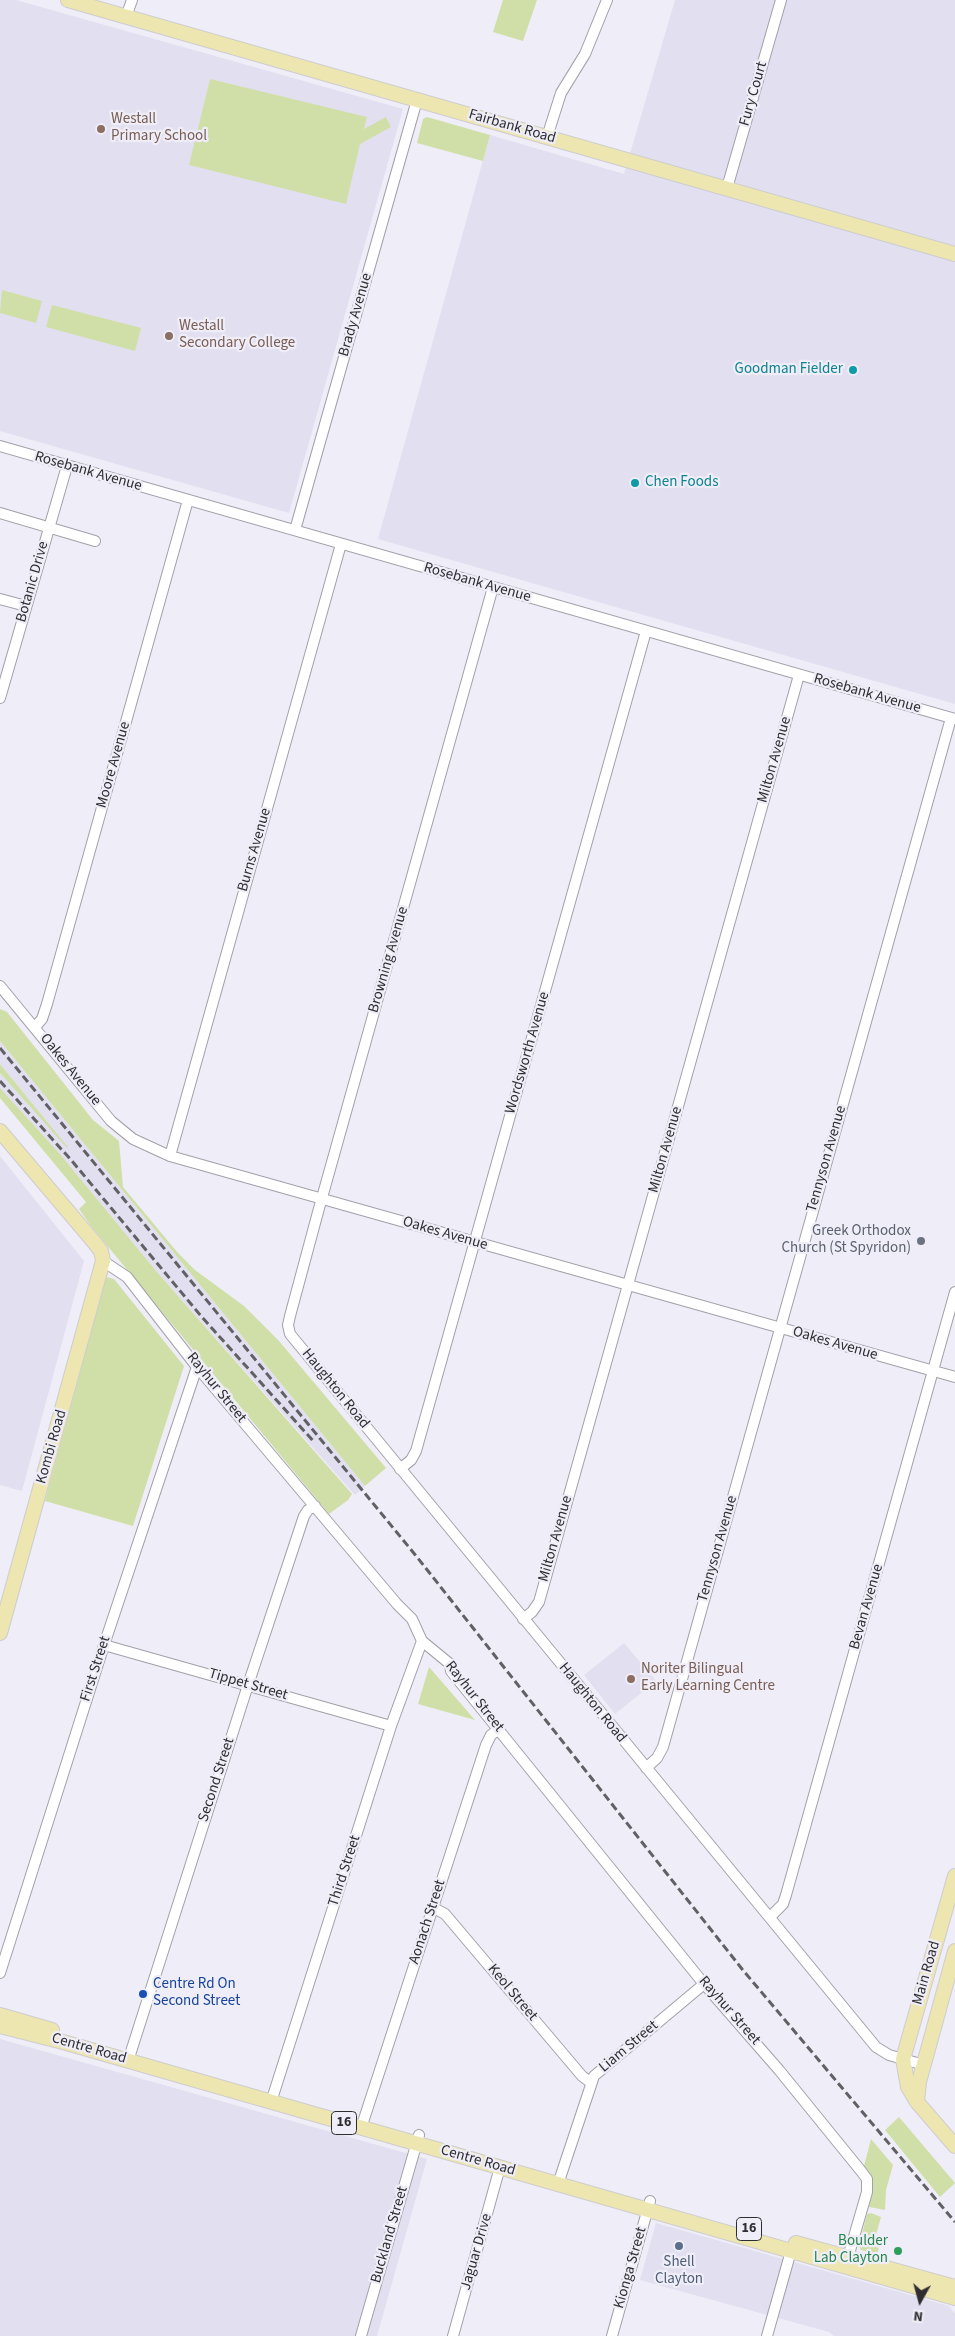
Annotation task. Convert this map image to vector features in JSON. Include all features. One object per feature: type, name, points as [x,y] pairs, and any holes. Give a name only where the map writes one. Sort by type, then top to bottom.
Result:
[{"type":"main road","name":"Fairbank Road","points":[[68,0],[955,254]]},
{"type":"main road","name":"Rayhur Street","points":[[0,1131],[94,1242],[101,1251],[103,1261]]},
{"type":"main road","name":"Kombi Road","points":[[0,1633],[103,1261]]},
{"type":"main road","name":"Main Road","points":[[903,2059],[954,1884]]},
{"type":"main road","name":"Main Road","points":[[924,2065],[955,1951]]},
{"type":"main road","name":"Centre Road","points":[[0,2015],[273,2098],[847,2261],[955,2287]]},
{"type":"main road","name":"Centre Road","points":[[0,2026],[130,2056]]},
{"type":"main road","points":[[903,2059],[905,2080],[917,2102],[955,2146]]},
{"type":"main road","points":[[917,2102],[917,2088],[924,2065]]},
{"type":"main road","name":"Centre Road","points":[[273,2098],[364,2119],[500,2167],[559,2179]]},
{"type":"main road","name":"Centre Road","points":[[649,2205],[791,2251],[847,2261],[955,2298]]},
{"type":"street","points":[[126,17],[132,0]]},
{"type":"street","points":[[548,137],[560,93],[585,54],[607,0]]},
{"type":"street","name":"Fury Court","points":[[728,188],[781,0]]},
{"type":"street","name":"Brady Avenue","points":[[295,530],[417,100]]},
{"type":"street","name":"Rosebank Avenue","points":[[0,446],[953,719]]},
{"type":"street","name":"Botanic Drive","points":[[0,698],[67,466]]},
{"type":"street","name":"Moore Avenue","points":[[35,1027],[42,1019],[47,1004],[188,500]]},
{"type":"street","points":[[0,513],[95,540]]},
{"type":"street","name":"Burns Avenue","points":[[170,1156],[341,544]]},
{"type":"street","name":"Browning Avenue","points":[[290,1334],[288,1325],[290,1316],[493,587]]},
{"type":"street","points":[[0,598],[26,606]]},
{"type":"street","name":"Wordsworth Avenue","points":[[400,1469],[411,1460],[416,1451],[646,631]]},
{"type":"street","name":"Milton Avenue","points":[[523,1619],[532,1612],[539,1602],[799,675]]},
{"type":"street","name":"Tennyson Avenue","points":[[646,1768],[663,1747],[953,719]]},
{"type":"street","name":"Oakes Avenue","points":[[0,986],[111,1121],[133,1139],[170,1156],[955,1377]]},
{"type":"street","name":"Rayhur Street","points":[[103,1261],[127,1277],[197,1367],[412,1620],[422,1641],[450,1664],[451,1671],[704,1984],[779,2070],[867,2179],[867,2192],[847,2261]]},
{"type":"street","name":"Bevan Avenue","points":[[770,1917],[783,1904],[786,1895],[955,1292]]},
{"type":"street","name":"Haughton Road","points":[[290,1334],[876,2047],[889,2055],[924,2065]]},
{"type":"street","name":"First Street","points":[[0,1973],[104,1644],[197,1367]]},
{"type":"street","name":"Second Street","points":[[130,2056],[304,1516],[308,1510],[315,1506]]},
{"type":"street","name":"Third Street","points":[[273,2098],[391,1726],[422,1641]]},
{"type":"street","name":"Tippet Street","points":[[104,1644],[391,1726]]},
{"type":"street","name":"Aonach Street","points":[[364,2119],[486,1745],[491,1735],[498,1729]]},
{"type":"street","name":"Keol Street","points":[[432,1907],[445,1914],[582,2076],[590,2082]]},
{"type":"street","name":"Liam Street","points":[[559,2179],[590,2082],[594,2076],[704,1984]]},
{"type":"street","name":"Buckland Street","points":[[361,2336],[417,2139]]},
{"type":"street","name":"Jaguar Drive","points":[[453,2336],[500,2167]]},
{"type":"street","name":"Kionga Street","points":[[612,2336],[649,2205]]},
{"type":"street","points":[[768,2336],[791,2251]]},
{"type":"shaded area","name":"Westall Secondary College","points":[[0,0],[16,0],[403,109],[289,513],[0,431]]},
{"type":"shaded area","points":[[675,0],[955,0],[955,704],[378,539],[490,135],[624,174]]},
{"type":"shaded area","points":[[0,1041],[365,1486],[355,1495],[157,1272],[60,1154],[0,1088],[0,1073],[68,1147],[0,1064]]},
{"type":"shaded area","points":[[0,1156],[84,1261],[22,1491],[0,1485]]},
{"type":"shaded area","points":[[624,1643],[656,1681],[615,1714],[584,1675]]},
{"type":"shaded area","points":[[0,2039],[427,2159],[377,2336],[0,2336]]},
{"type":"shaded area","points":[[656,2223],[949,2306],[955,2314],[955,2336],[834,2336],[829,2332],[640,2280]]},
{"type":"green space","points":[[503,0],[537,0],[523,41],[493,32]]},
{"type":"green space","points":[[210,79],[367,117],[364,129],[386,117],[391,127],[360,144],[346,204],[189,165]]},
{"type":"green space","points":[[427,117],[490,135],[483,161],[417,143],[423,119]]},
{"type":"green space","points":[[2,290],[42,301],[36,323],[0,313]]},
{"type":"green space","points":[[52,305],[141,328],[135,351],[46,327]]},
{"type":"green space","points":[[0,1009],[7,1012],[93,1120],[119,1141],[123,1187],[178,1253],[195,1270],[244,1306],[279,1341],[386,1468],[365,1486],[0,1041]]},
{"type":"green space","points":[[0,1064],[68,1147],[67,1148],[0,1073]]},
{"type":"green space","points":[[0,1088],[60,1154],[157,1272],[352,1494],[348,1500],[329,1514],[91,1226],[79,1209],[86,1202],[0,1098]]},
{"type":"green space","points":[[106,1277],[114,1279],[184,1366],[133,1526],[45,1501]]},
{"type":"green space","points":[[429,1667],[475,1720],[418,1704]]},
{"type":"green space","points":[[899,2117],[955,2183],[940,2197],[885,2130]]},
{"type":"green space","points":[[871,2139],[893,2165],[886,2190],[885,2210],[869,2207],[873,2180],[864,2166]]},
{"type":"green space","points":[[871,2213],[881,2217],[873,2246],[879,2248],[877,2254],[861,2250],[859,2246],[867,2214]]},
{"type":"railway","points":[[0,1048],[417,1557],[742,1969],[955,2222]]},
{"type":"railway","points":[[0,1081],[72,1161],[201,1316],[315,1443]]},
{"type":"place","name":"Westall Primary School","points":[[101,129]]},
{"type":"place","name":"Westall Secondary College","points":[[169,336]]},
{"type":"place","name":"Goodman Fielder","points":[[853,370]]},
{"type":"place","name":"Chen Foods","points":[[635,483]]},
{"type":"place","name":"Greek Orthodox Church (St Spyridon)","points":[[921,1241]]},
{"type":"place","name":"Noriter Bilingual Early Learning Centre","points":[[631,1679]]},
{"type":"place","name":"Centre Rd On Second Street","points":[[143,1994]]},
{"type":"place","name":"Shell Clayton","points":[[679,2246]]},
{"type":"place","name":"Boulder Lab Clayton","points":[[898,2251]]}]
